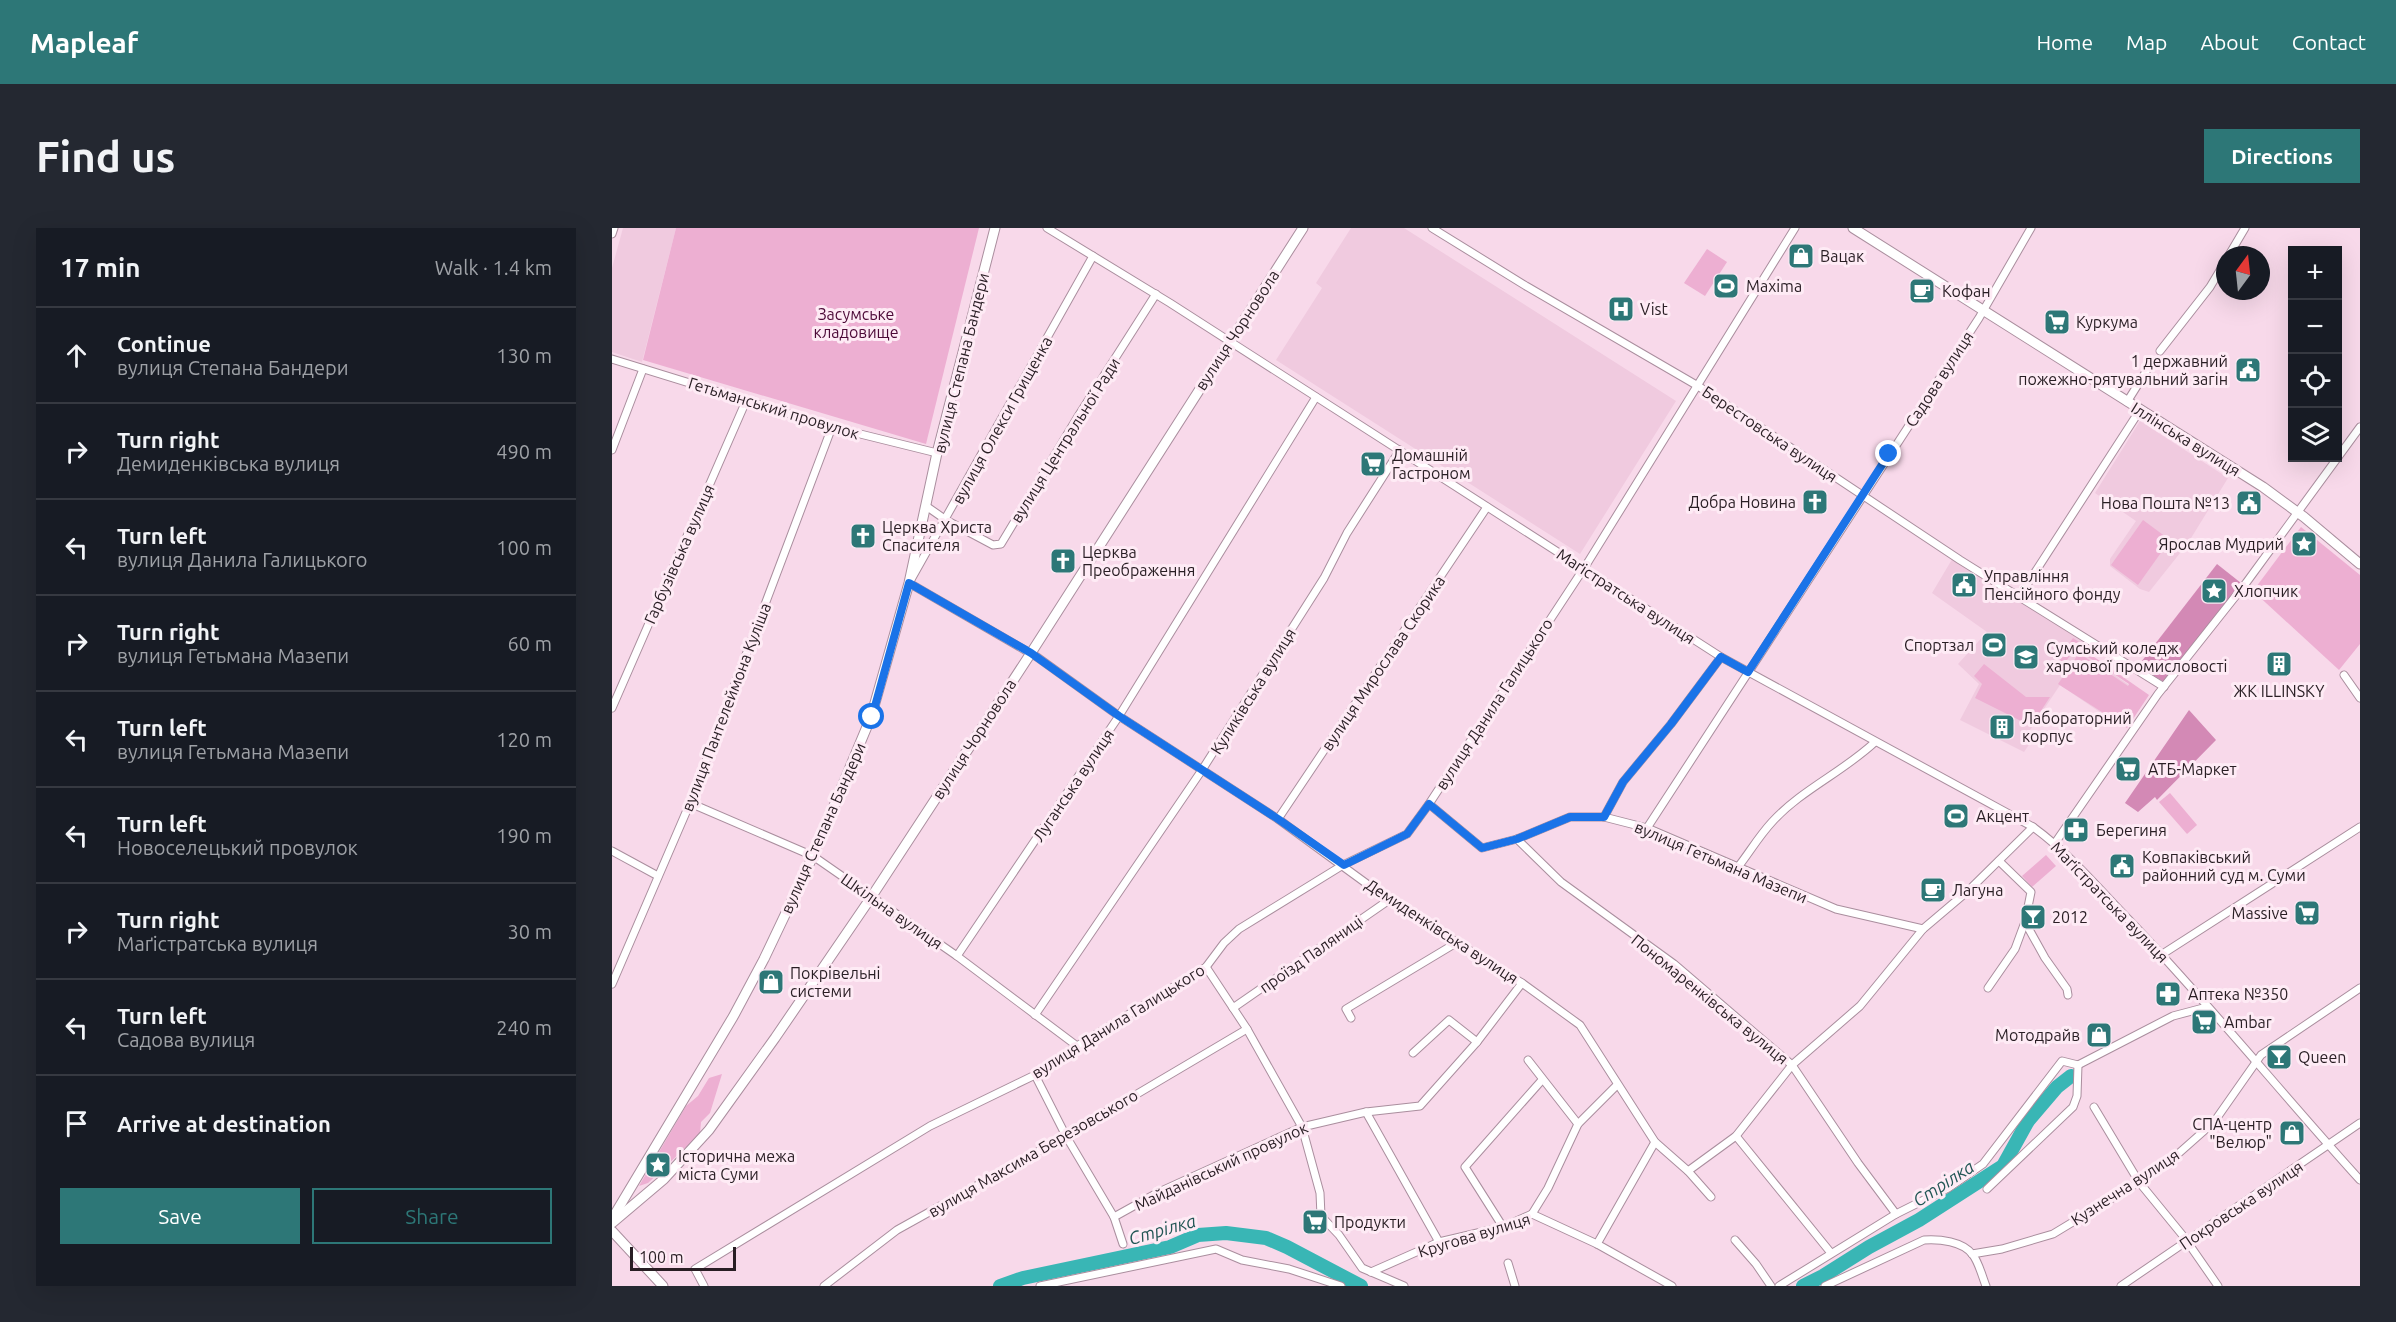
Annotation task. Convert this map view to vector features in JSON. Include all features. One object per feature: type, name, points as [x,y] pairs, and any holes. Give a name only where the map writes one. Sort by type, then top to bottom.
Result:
[{"type":"main road","name":"вулиця Степана Бандери","points":[[612,1221],[631,1185],[733,1017],[764,959],[813,856],[872,717],[909,583],[937,453],[995,228]]},
{"type":"main road","name":"вулиця Чорновола","points":[[612,1221],[645,1197],[709,1130],[872,896],[1031,653],[1303,228]]},
{"type":"main road","name":"Іллінська вулиця","points":[[1853,228],[2263,487],[2360,564]]},
{"type":"main road","points":[[631,1185],[631,1193],[636,1197],[645,1197]]},
{"type":"main road","points":[[612,1231],[663,1286]]},
{"type":"street","points":[[612,234],[614,228]]},
{"type":"street","name":"Маґістратська вулиця","points":[[1047,228],[1156,294],[1721,657],[2033,827],[2055,843],[2161,955],[2256,1059],[2360,1180]]},
{"type":"street","name":"Берестовська вулиця","points":[[1432,228],[1526,286],[1698,386],[2019,597],[2164,687]]},
{"type":"street","name":"вулиця Данила Галицького","points":[[704,1286],[695,1269],[930,1126],[1035,1075],[1077,1046],[1206,967],[1224,943],[1239,929],[1344,865],[1407,834],[1584,568],[1796,228]]},
{"type":"street","name":"Садова вулиця","points":[[1647,828],[1983,311],[2031,228]]},
{"type":"street","points":[[2234,246],[2245,228]]},
{"type":"street","name":"вулиця Олекси Грищенка","points":[[909,583],[1093,256]]},
{"type":"street","points":[[2160,351],[2216,277]]},
{"type":"street","name":"вулиця Центральної Ради","points":[[926,506],[946,520],[993,545],[1001,544],[1077,418],[1156,294]]},
{"type":"street","name":"Гетьманський провулок","points":[[612,359],[832,427],[937,453]]},
{"type":"street","points":[[2127,402],[2152,362]]},
{"type":"street","points":[[612,450],[643,369]]},
{"type":"street","name":"Луганська вулиця","points":[[957,956],[1119,716],[1316,397]]},
{"type":"street","name":"Гарбузівська вулиця","points":[[612,708],[746,401]]},
{"type":"street","points":[[2019,597],[2140,410]]},
{"type":"street","name":"вулиця Пантелеймона Куліша","points":[[612,984],[690,803],[832,427]]},
{"type":"street","points":[[2055,843],[2164,687],[2360,427]]},
{"type":"street","name":"Куликівська вулиця","points":[[1035,1016],[1202,770],[1324,578],[1347,532],[1400,450]]},
{"type":"street","name":"вулиця Мирослава Скорика","points":[[1278,819],[1487,507]]},
{"type":"street","name":"Демиденківська вулиця","points":[[909,583],[1031,653],[1119,716],[1278,819],[1389,900],[1522,983],[1580,1025],[1655,1142],[1688,1171],[1711,1197]]},
{"type":"street","points":[[1604,817],[1623,782],[1671,724],[1721,657]]},
{"type":"street","points":[[2344,675],[2360,698]]},
{"type":"street","points":[[1738,867],[1772,822],[1813,789],[1853,763],[1875,742]]},
{"type":"street","name":"Шкільна вулиця","points":[[690,803],[813,856],[957,956],[1077,1046]]},
{"type":"street","name":"вулиця Гетьмана Мазепи","points":[[1429,804],[1482,848],[1517,839],[1570,817],[1604,817],[1647,828],[1836,909],[1923,929]]},
{"type":"street","points":[[1688,1171],[1736,1136],[1792,1065],[1860,1006],[1923,929],[1999,861],[2033,827]]},
{"type":"street","points":[[2161,955],[2360,827]]},
{"type":"street","name":"Пономаренківська вулиця","points":[[1517,839],[1562,882],[1674,964],[1792,1065],[1858,1163],[1896,1214]]},
{"type":"street","points":[[612,850],[658,876]]},
{"type":"street","points":[[1988,988],[2015,949],[2025,922],[2031,892],[1999,861]]},
{"type":"street","name":"проїзд Паляниці","points":[[1233,1008],[1389,900]]},
{"type":"street","points":[[2025,922],[2045,958],[2067,989],[2068,995]]},
{"type":"street","points":[[1351,1018],[1346,1009],[1456,943]]},
{"type":"street","points":[[1206,967],[1247,1029],[1302,1127],[1320,1193],[1321,1216],[1339,1234],[1362,1268],[1404,1286]]},
{"type":"street","name":"Майданівський провулок","points":[[1114,1217],[1159,1192],[1302,1127],[1366,1112],[1420,1106],[1477,1042],[1522,983]]},
{"type":"street","name":"Кузнечна вулиця","points":[[1972,1254],[2002,1249],[2053,1234],[2139,1182],[2179,1153],[2214,1122],[2256,1059],[2360,987]]},
{"type":"street","points":[[1779,1286],[1896,1214],[1948,1188],[1983,1164],[2062,1060],[2078,1065],[2173,1016],[2207,1007]]},
{"type":"street","points":[[1413,1053],[1449,1020],[1477,1042]]},
{"type":"street","name":"вулиця Максима Березовського","points":[[824,1286],[897,1230],[1066,1136],[1247,1029]]},
{"type":"street","points":[[1528,1060],[1578,1124]]},
{"type":"street","points":[[1987,1189],[2073,1107],[2077,1096],[2078,1065]]},
{"type":"street","points":[[1035,1075],[1066,1136],[1114,1217],[1123,1244]]},
{"type":"street","points":[[1503,1227],[1465,1167],[1542,1080]]},
{"type":"street","points":[[1532,1214],[1548,1188],[1578,1124],[1617,1085]]},
{"type":"street","points":[[2094,1107],[2139,1182],[2188,1242],[2218,1286]]},
{"type":"street","points":[[1366,1112],[1439,1242]]},
{"type":"street","name":"Покровська вулиця","points":[[2121,1286],[2360,1124]]},
{"type":"street","points":[[1736,1136],[1830,1253]]},
{"type":"street","points":[[1596,1244],[1655,1142]]},
{"type":"street","name":"Кругова вулиця","points":[[1371,1272],[1439,1242],[1503,1227],[1532,1214],[1596,1244],[1672,1286]]},
{"type":"street","points":[[1825,1286],[1923,1240],[1934,1239],[1956,1244],[1972,1254],[1986,1286]]},
{"type":"street","points":[[1735,1240],[1771,1286]]},
{"type":"street","points":[[1040,1286],[1216,1249],[1242,1260],[1289,1269],[1323,1283],[1341,1286]]},
{"type":"street","points":[[1508,1263],[1515,1286]]},
{"type":"shaded area","points":[[623,228],[676,228],[642,362],[612,352],[612,268]]},
{"type":"shaded area","points":[[1351,228],[1404,228],[1676,401],[1580,554],[1276,360],[1322,288],[1316,283]]},
{"type":"shaded area","points":[[2140,421],[2228,478],[2188,543],[2149,592],[2140,589],[2110,566],[2110,559],[2136,521],[2095,493]]},
{"type":"shaded area","name":"Сумський коледж харчової промисловості","points":[[1954,556],[2088,640],[2080,651],[2129,685],[2107,717],[2060,685],[2030,730],[2036,734],[2024,752],[1960,720],[1979,684],[1958,664],[1987,632],[1932,593]]},
{"type":"shaded area","points":[[2217,564],[2241,583],[2164,682],[2138,666]]},
{"type":"shaded area","points":[[2189,710],[2216,740],[2157,800],[2155,797],[2138,812],[2125,803]]},
{"type":"green space","name":"Засумське кладовище","points":[[676,228],[979,228],[926,444],[643,360]]},
{"type":"green space","points":[[1707,249],[1727,262],[1705,296],[1684,283]]},
{"type":"green space","points":[[2143,520],[2170,540],[2138,585],[2111,565]]},
{"type":"green space","points":[[2301,527],[2360,575],[2360,644],[2339,670],[2253,591]]},
{"type":"green space","points":[[2073,638],[2079,642],[2057,675],[2051,670]]},
{"type":"green space","points":[[2084,650],[2149,695],[2127,728],[2058,684],[2079,653],[2128,686],[2129,684],[2082,653]]},
{"type":"green space","points":[[1984,664],[2026,697],[2050,697],[2031,726],[1975,698],[1982,684],[1974,676]]},
{"type":"green space","points":[[2170,793],[2197,825],[2187,834],[2159,802]]},
{"type":"green space","points":[[2046,855],[2056,866],[2032,887],[2022,876]]},
{"type":"green space","points":[[722,1074],[710,1113],[701,1122],[700,1134],[648,1183],[639,1186],[686,1106],[698,1096],[709,1078]]},
{"type":"waterway","name":"Стрілка","points":[[1803,1286],[1919,1220],[2003,1166],[2028,1121],[2057,1087],[2071,1076]]},
{"type":"waterway","name":"Стрілка","points":[[1000,1286],[1023,1278],[1170,1247],[1198,1235],[1226,1233],[1266,1238],[1361,1286]]},
{"type":"place","name":"Вацак","points":[[1801,256]]},
{"type":"place","name":"Maxima","points":[[1726,286]]},
{"type":"place","name":"Кофан","points":[[1922,291]]},
{"type":"place","name":"Vist","points":[[1621,309]]},
{"type":"place","name":"Куркума","points":[[2057,322]]},
{"type":"place","name":"1 державний пожежно-рятувальний загін","points":[[2248,370]]},
{"type":"place","name":"Домашній Гастроном","points":[[1373,464]]},
{"type":"place","name":"Добра Новина","points":[[1815,502]]},
{"type":"place","name":"Нова Пошта №13","points":[[2249,503]]},
{"type":"place","name":"Церква Христа Спасителя","points":[[863,536]]},
{"type":"place","name":"Ярослав Мудрий","points":[[2304,544]]},
{"type":"place","name":"Церква Преображення","points":[[1063,561]]},
{"type":"place","name":"Управління Пенсійного фонду","points":[[1964,585]]},
{"type":"place","name":"Хлопчик","points":[[2214,591]]},
{"type":"place","name":"Спортзал","points":[[1994,645]]},
{"type":"place","name":"Сумський коледж харчової промисловості","points":[[2026,657]]},
{"type":"place","name":"ЖК ILLINSKY","points":[[2279,664]]},
{"type":"place","name":"Лабораторний корпус","points":[[2002,727]]},
{"type":"place","name":"АТБ-Маркет","points":[[2128,769]]},
{"type":"place","name":"Акцент","points":[[1956,816]]},
{"type":"place","name":"Берегиня","points":[[2076,830]]},
{"type":"place","name":"Ковпаківський районний суд м. Суми","points":[[2122,866]]},
{"type":"place","name":"Лагуна","points":[[1933,890]]},
{"type":"place","name":"Massive","points":[[2307,913]]},
{"type":"place","name":"2012","points":[[2033,917]]},
{"type":"place","name":"Покрівельні системи","points":[[771,982]]},
{"type":"place","name":"Аптека №350","points":[[2168,994]]},
{"type":"place","name":"Ambar","points":[[2204,1022]]},
{"type":"place","name":"Мотодрайв","points":[[2099,1035]]},
{"type":"place","name":"Queen","points":[[2279,1057]]},
{"type":"place","name":"СПА-центр \"Велюр\"","points":[[2292,1133]]},
{"type":"place","name":"Історична межа міста Суми","points":[[658,1165]]},
{"type":"place","name":"Продукти","points":[[1315,1222]]},
{"type":"route","points":[[872,717],[909,583],[1031,653],[1119,716],[1278,819],[1344,865],[1407,834],[1429,804],[1482,848],[1517,839],[1570,817],[1604,817],[1623,782],[1671,724],[1721,657],[1748,672],[1889,454]]}]
